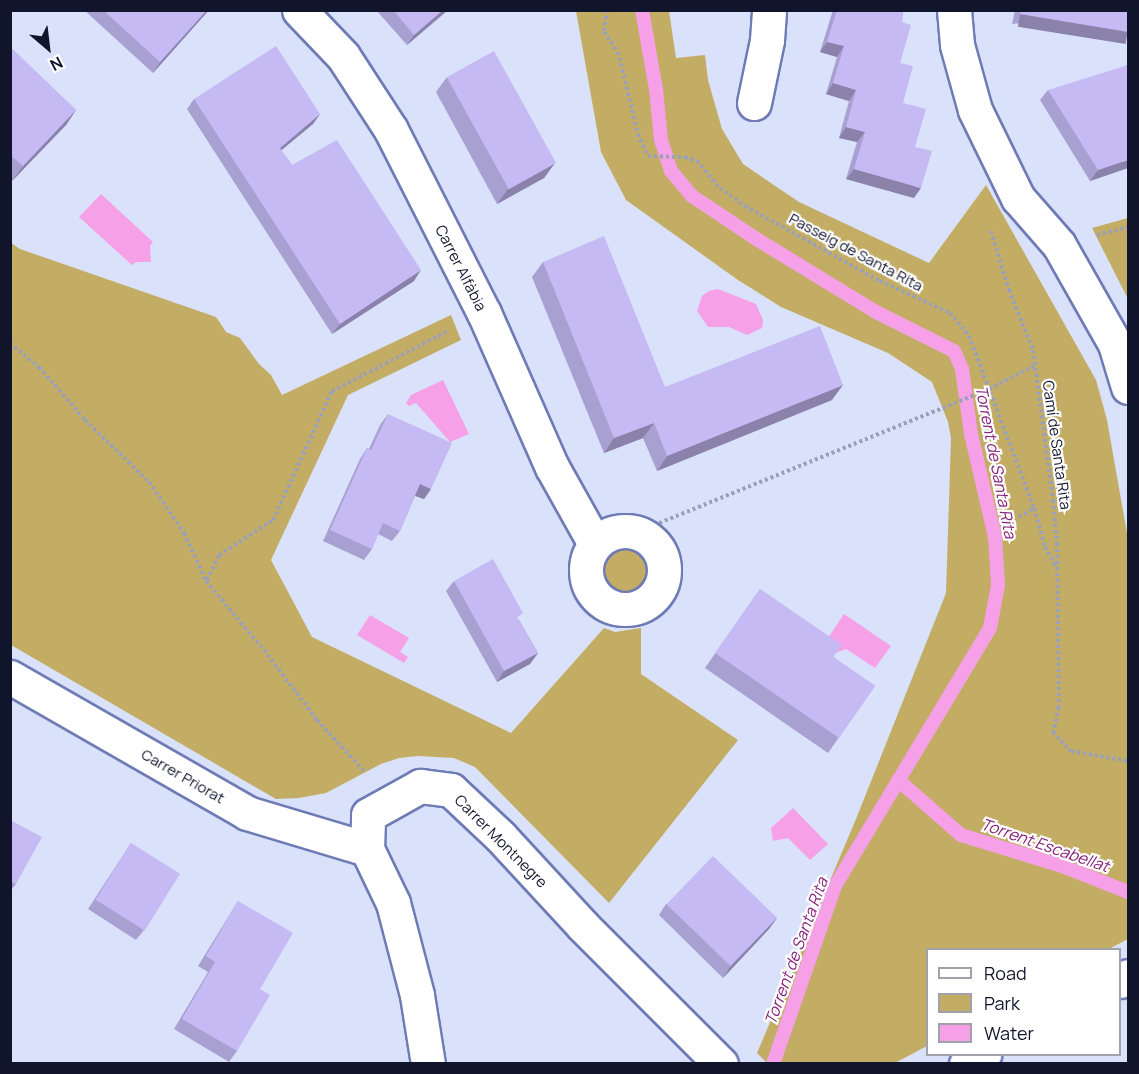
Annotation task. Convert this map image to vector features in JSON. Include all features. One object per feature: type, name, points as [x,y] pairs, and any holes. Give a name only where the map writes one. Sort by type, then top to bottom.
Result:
[{"type":"street","name":"Carrer Alfàbia","points":[[299,10],[343,56],[391,130],[484,313],[552,467],[595,544]]},
{"type":"street","points":[[754,103],[766,40],[769,10]]},
{"type":"street","points":[[954,10],[957,45],[975,110],[1018,198],[1059,244],[1115,344],[1128,387]]},
{"type":"street","points":[[625,531],[637,532],[657,548],[663,561],[663,579],[657,593],[646,604],[632,610],[617,609],[595,598],[586,578],[586,559],[595,544],[606,535],[625,531]]},
{"type":"street","name":"Carrer Priorat","points":[[10,677],[247,813],[367,849]]},
{"type":"street","points":[[420,786],[368,815],[367,849],[393,903],[417,995],[428,1064]]},
{"type":"street","name":"Carrer Montnegre","points":[[420,786],[451,790],[500,836],[599,942],[721,1064]]},
{"type":"street","points":[[966,1064],[980,1056]]},
{"type":"path","name":"Passeig de Santa Rita","points":[[607,11],[604,32],[618,52],[638,134],[648,156],[684,157],[697,160],[720,188],[745,206],[880,281],[950,314],[969,336],[1034,508],[1045,547],[1057,569]]},
{"type":"path","name":"Camí de Santa Rita","points":[[1006,174],[997,178],[991,231],[1009,290],[1033,350],[1053,500],[1057,569],[1059,707],[1053,732],[1071,751],[1128,761]]},
{"type":"path","points":[[206,581],[219,555],[273,520],[332,391],[484,313]]},
{"type":"path","points":[[10,343],[39,367],[85,420],[149,482],[184,533],[206,581],[317,720],[367,774],[420,786]]},
{"type":"path","points":[[637,532],[989,389],[1034,366]]},
{"type":"path","points":[[1019,517],[1034,508]]},
{"type":"green space","points":[[576,11],[669,11],[676,58],[705,55],[708,80],[722,129],[743,164],[799,202],[929,263],[986,185],[1096,380],[1107,420],[1128,539],[1128,939],[1111,948],[926,948],[926,1047],[895,1063],[767,1063],[757,1053],[856,819],[946,593],[951,438],[948,422],[932,382],[888,353],[781,307],[738,280],[626,200],[601,152]]},
{"type":"green space","points":[[1128,218],[1128,299],[1092,228]]},
{"type":"green space","points":[[11,243],[20,249],[216,317],[226,332],[240,338],[259,364],[271,375],[282,395],[451,315],[461,340],[348,395],[271,560],[312,637],[511,733],[604,628],[615,632],[641,628],[641,674],[738,740],[609,903],[475,767],[454,758],[418,756],[399,758],[381,764],[326,793],[276,799],[11,645]]},
{"type":"green space","points":[[621,543],[631,543],[641,547],[649,555],[653,570],[649,585],[641,593],[631,597],[621,597],[611,593],[603,585],[599,575],[599,565],[603,555],[611,547]]},
{"type":"water","points":[[101,194],[153,242],[150,246],[151,262],[136,262],[132,265],[79,217]]},
{"type":"water","points":[[718,289],[756,304],[763,320],[762,328],[747,335],[729,327],[708,327],[697,311],[702,296]]},
{"type":"water","points":[[443,380],[469,434],[450,442],[416,403],[409,406],[406,403],[411,395]]},
{"type":"water","points":[[844,614],[891,646],[875,668],[846,649],[835,653],[824,644]]},
{"type":"water","points":[[370,615],[409,638],[400,652],[408,657],[404,663],[357,635]]},
{"type":"water","points":[[793,808],[828,844],[810,860],[788,838],[773,841],[771,828]]},
{"type":"building","points":[[103,10],[207,10],[160,62]]},
{"type":"building","points":[[393,10],[443,10],[414,35]]},
{"type":"building","points":[[837,10],[903,10],[902,22],[911,25],[900,63],[913,66],[903,103],[926,109],[915,147],[932,151],[921,188],[854,169],[865,132],[846,127],[856,90],[833,83],[844,46],[827,42]]},
{"type":"building","points":[[1020,10],[1128,10],[1128,32],[1020,14]]},
{"type":"building","points":[[276,46],[320,114],[280,148],[292,165],[337,140],[421,270],[340,324],[194,99]]},
{"type":"building","points":[[10,47],[76,110],[23,166],[10,155]]},
{"type":"building","points":[[494,51],[556,163],[509,189],[447,77]]},
{"type":"building","points":[[1128,65],[1128,160],[1098,170],[1048,90]]},
{"type":"building","points":[[604,236],[665,387],[820,326],[843,385],[667,456],[654,423],[614,438],[543,262]]},
{"type":"building","points":[[388,414],[452,443],[431,489],[420,484],[400,531],[383,523],[372,549],[330,530],[367,448],[371,450]]},
{"type":"building","points":[[493,559],[523,613],[517,617],[538,653],[504,671],[454,581]]},
{"type":"building","points":[[760,589],[842,645],[833,657],[875,686],[839,738],[715,653]]},
{"type":"building","points":[[10,820],[42,837],[16,884],[10,881]]},
{"type":"building","points":[[131,843],[180,874],[145,931],[95,900]]},
{"type":"building","points":[[713,856],[777,918],[730,966],[666,904]]},
{"type":"building","points":[[238,901],[293,933],[260,989],[270,995],[237,1051],[182,1019],[215,962],[206,956]]},
{"type":"building","points":[[570,1062],[570,1064],[516,1064],[516,1063]]},
{"type":"waterway","name":"Torrent de Santa Rita","points":[[642,10],[656,89],[661,140],[671,171],[692,196],[758,240],[876,312],[954,351],[962,369],[971,434],[995,537],[998,585],[990,628],[835,886],[773,1064]]},
{"type":"waterway","name":"Torrent Escabellat","points":[[898,780],[961,835],[1062,866],[1128,892]]}]
